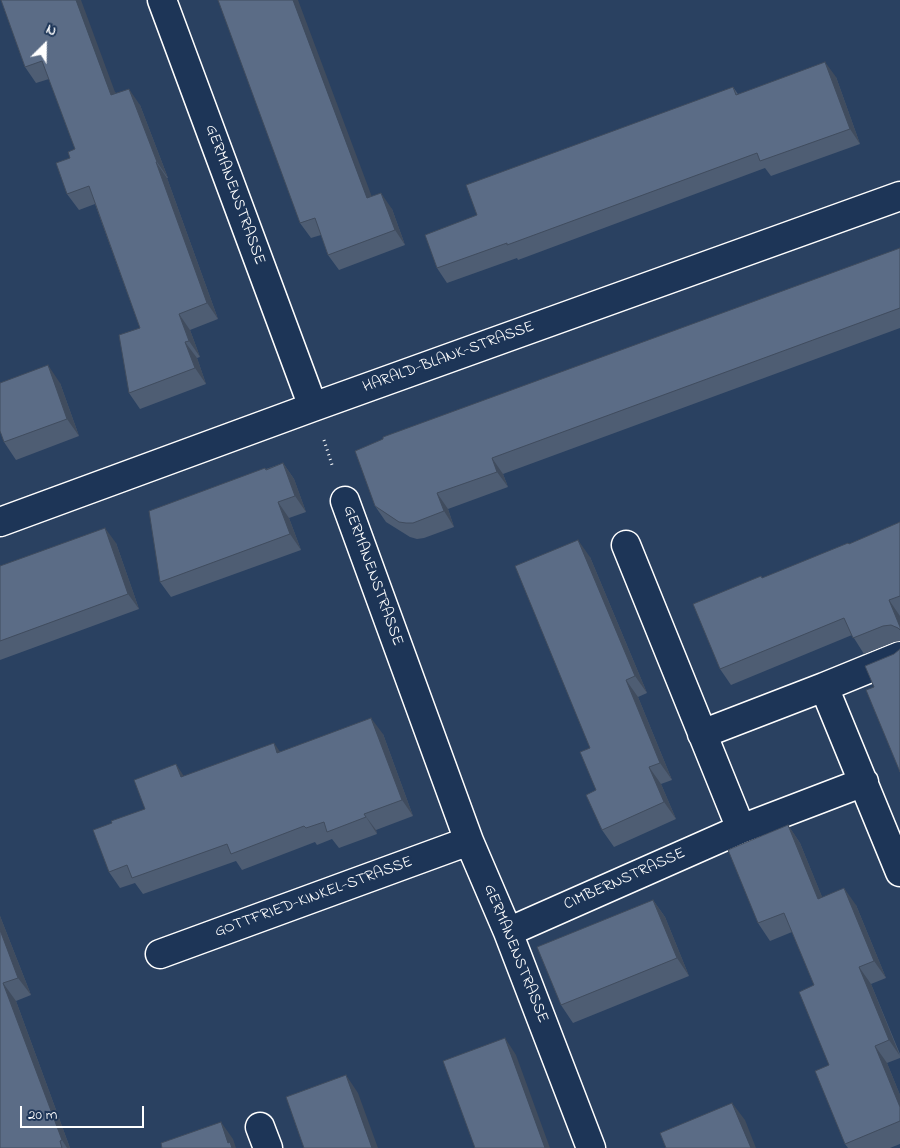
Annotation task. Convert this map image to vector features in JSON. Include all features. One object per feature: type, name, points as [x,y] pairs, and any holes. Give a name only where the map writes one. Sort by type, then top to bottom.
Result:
[{"type":"street","name":"GERMANENSTRASSE","points":[[162,0],[313,407]]},
{"type":"street","name":"HARALD-BLANK-STRASSE","points":[[0,522],[313,407],[900,196]]},
{"type":"street","name":"GERMANENSTRASSE","points":[[344,501],[469,841],[508,932],[591,1148]]},
{"type":"street","points":[[626,545],[741,829]]},
{"type":"street","points":[[702,734],[900,656]]},
{"type":"street","points":[[824,687],[900,872]]},
{"type":"street","name":"CIMBERNSTRASSE","points":[[508,932],[741,829],[864,782]]},
{"type":"street","name":"GOTTFRIED-KINKEL-STRASSE","points":[[160,954],[469,841]]},
{"type":"path","name":"GERMANENSTRASSE","points":[[313,407],[344,501]]},
{"type":"building","points":[[1,0],[76,0],[111,95],[129,89],[207,303],[179,314],[189,341],[185,342],[195,368],[129,393],[119,335],[140,328],[89,186],[67,194],[56,163],[70,158],[68,152],[75,149],[42,61],[25,67]]},
{"type":"building","points":[[218,0],[293,0],[367,198],[381,193],[395,230],[328,255],[315,218],[300,223]]},
{"type":"building","points":[[825,62],[850,129],[760,161],[757,153],[507,245],[507,243],[437,268],[425,235],[477,215],[466,185],[733,87],[736,95]]},
{"type":"building","points":[[900,248],[900,308],[492,458],[497,472],[437,493],[444,511],[413,523],[399,522],[375,506],[355,451],[383,439],[383,437]]},
{"type":"building","points":[[48,365],[67,419],[4,442],[0,431],[0,383]]},
{"type":"building","points":[[283,463],[295,496],[278,502],[290,534],[160,582],[149,511]]},
{"type":"building","points":[[900,522],[900,596],[889,600],[900,630],[891,625],[883,626],[853,638],[844,618],[720,669],[693,604],[761,576],[762,578],[849,544]]},
{"type":"building","points":[[105,528],[128,594],[0,641],[0,566]]},
{"type":"building","points":[[578,540],[635,676],[626,680],[660,763],[649,767],[664,802],[602,830],[586,795],[596,790],[580,752],[590,748],[515,566]]},
{"type":"building","points":[[900,649],[900,772],[866,690],[874,687],[865,666],[894,654]]},
{"type":"building","points":[[371,718],[402,800],[364,814],[366,817],[327,832],[324,822],[306,828],[304,826],[231,854],[227,844],[132,878],[127,865],[109,872],[93,830],[112,823],[111,821],[145,809],[134,780],[176,764],[181,777],[274,743],[277,753]]},
{"type":"building","points":[[788,825],[818,899],[844,888],[874,961],[859,967],[889,1040],[875,1046],[900,1107],[900,1121],[845,1144],[815,1071],[829,1065],[799,992],[814,985],[784,913],[758,923],[728,850]]},
{"type":"building","points":[[653,900],[677,958],[561,1005],[537,947]]},
{"type":"building","points":[[0,930],[18,978],[3,983],[62,1140],[60,1141],[62,1148],[0,1148]]},
{"type":"building","points":[[505,1038],[545,1148],[475,1148],[443,1061]]},
{"type":"building","points":[[346,1075],[372,1148],[304,1148],[286,1097]]},
{"type":"building","points":[[732,1103],[751,1148],[666,1148],[660,1133]]},
{"type":"building","points":[[221,1122],[228,1143],[230,1142],[232,1148],[162,1148],[161,1143]]}]
